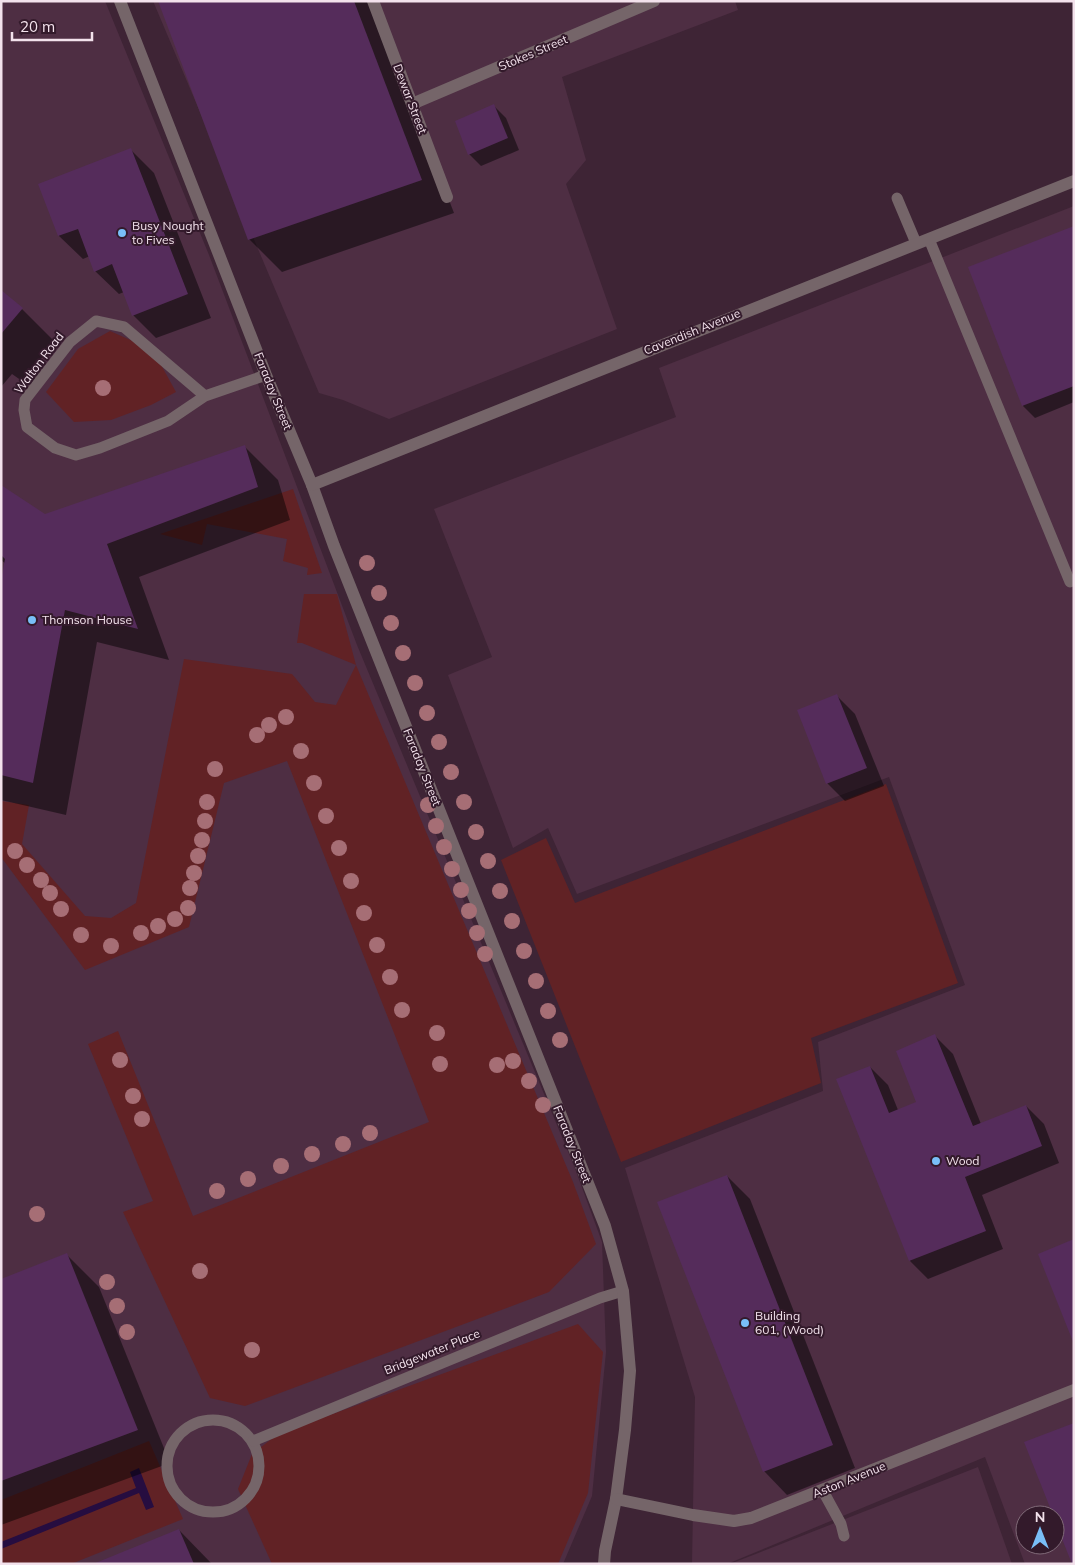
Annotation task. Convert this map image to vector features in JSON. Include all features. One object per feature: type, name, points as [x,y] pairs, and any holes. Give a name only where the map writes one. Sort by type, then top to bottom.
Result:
[{"type":"street","name":"Dewar Street","points":[[373,1],[446,197]]},
{"type":"street","name":"Stokes Street","points":[[412,104],[654,1]]},
{"type":"street","name":"Faraday Street","points":[[122,2],[266,376],[312,485],[334,546],[605,1226],[623,1291],[630,1371],[616,1499],[605,1558],[598,1564]]},
{"type":"street","name":"Cavendish Avenue","points":[[312,485],[1074,181]]},
{"type":"street","name":"Aston Avenue","points":[[616,1499],[693,1515],[734,1521],[752,1518],[1074,1390]]},
{"type":"lane","points":[[897,198],[916,244]]},
{"type":"lane","points":[[929,239],[1070,582]]},
{"type":"lane","name":"Walton Road","points":[[205,396],[124,327],[96,321],[70,342],[26,400],[24,410],[27,427],[55,448],[76,455],[100,448],[168,421],[205,396],[266,376]]},
{"type":"lane","name":"Bridgewater Place","points":[[253,1441],[600,1298],[623,1291]]},
{"type":"lane","points":[[213,1419],[228,1422],[242,1429],[253,1441],[259,1455],[260,1471],[256,1487],[246,1500],[233,1508],[223,1512],[201,1512],[177,1496],[169,1483],[166,1468],[168,1453],[175,1440],[185,1429],[198,1422],[213,1419]]},
{"type":"lane","points":[[823,1491],[841,1524],[844,1536]]},
{"type":"shaded area","points":[[1,1],[105,1],[209,255],[357,645],[574,1166],[602,1242],[606,1352],[592,1496],[563,1564],[1,1564]]},
{"type":"shaded area","points":[[153,1],[735,1],[738,10],[562,77],[586,160],[566,184],[617,329],[389,419],[343,400],[319,393]]},
{"type":"shaded area","points":[[1074,206],[1074,1564],[1025,1564],[1022,1555],[1065,1555],[1065,1505],[1015,1505],[1015,1537],[985,1457],[727,1564],[692,1564],[695,1397],[625,1168],[823,1091],[818,1042],[965,985],[889,777],[577,894],[548,828],[513,848],[448,675],[492,657],[434,509],[676,417],[659,368]]},
{"type":"shaded area","points":[[110,331],[137,343],[160,363],[176,392],[151,405],[111,420],[74,422],[46,392],[78,349]]},
{"type":"shaded area","points":[[293,489],[322,573],[307,575],[308,568],[283,561],[287,539],[207,524],[202,545],[160,534]]},
{"type":"shaded area","points":[[304,594],[337,594],[356,665],[302,643],[297,643]]},
{"type":"shaded area","points":[[184,659],[292,674],[315,702],[336,705],[356,665],[573,1182],[596,1244],[549,1292],[245,1406],[210,1398],[123,1212],[153,1201],[88,1044],[118,1031],[193,1216],[429,1122],[287,761],[224,783],[189,927],[85,970],[1,857],[1,801],[29,805],[22,844],[85,916],[111,918],[136,903]]},
{"type":"shaded area","points":[[886,784],[958,983],[811,1038],[821,1083],[621,1162],[501,860],[546,838],[575,903]]},
{"type":"shaded area","points":[[578,1324],[603,1352],[588,1493],[558,1564],[272,1564],[238,1489],[252,1454],[278,1434]]},
{"type":"shaded area","points":[[149,1441],[183,1519],[71,1564],[1,1564],[1,1500]]},
{"type":"shaded area","points":[[978,1467],[1012,1564],[730,1564]]},
{"type":"shaded area","points":[[139,1468],[154,1507],[146,1510],[139,1493],[1,1549],[1,1542],[136,1488],[130,1472]]},
{"type":"building","points":[[158,1],[354,1],[422,180],[248,240]]},
{"type":"building","points":[[494,104],[508,138],[468,155],[455,121]]},
{"type":"building","name":"Busy Nought to Fives","points":[[131,148],[188,294],[132,316],[112,264],[94,272],[78,229],[58,236],[38,184]]},
{"type":"building","points":[[1074,226],[1074,386],[1022,406],[968,267]]},
{"type":"building","points":[[1,290],[23,308],[1,334]]},
{"type":"building","name":"Thomson House","points":[[245,445],[258,487],[107,544],[138,629],[65,610],[33,783],[1,775],[1,580],[5,559],[1,555],[1,485],[45,514]]},
{"type":"building","points":[[837,694],[867,768],[826,784],[797,710]]},
{"type":"building","name":"Wood","points":[[935,1034],[973,1126],[1026,1105],[1042,1146],[965,1177],[986,1231],[909,1261],[836,1079],[870,1066],[889,1113],[916,1102],[896,1051]]},
{"type":"building","name":"Building 601, (Wood)","points":[[727,1175],[833,1445],[763,1472],[657,1202]]},
{"type":"building","points":[[1074,1239],[1074,1344],[1038,1254]]},
{"type":"building","points":[[67,1253],[138,1430],[1,1481],[1,1279]]},
{"type":"building","points":[[1074,1423],[1074,1564],[1072,1564],[1065,1546],[1065,1505],[1049,1505],[1024,1442]]},
{"type":"building","points":[[179,1529],[194,1564],[93,1564]]},
{"type":"place","name":"Busy Nought to Fives","points":[[122,233]]},
{"type":"place","name":"Thomson House","points":[[32,620]]},
{"type":"place","name":"Wood","points":[[936,1161]]},
{"type":"place","name":"Building 601, (Wood)","points":[[745,1323]]}]
